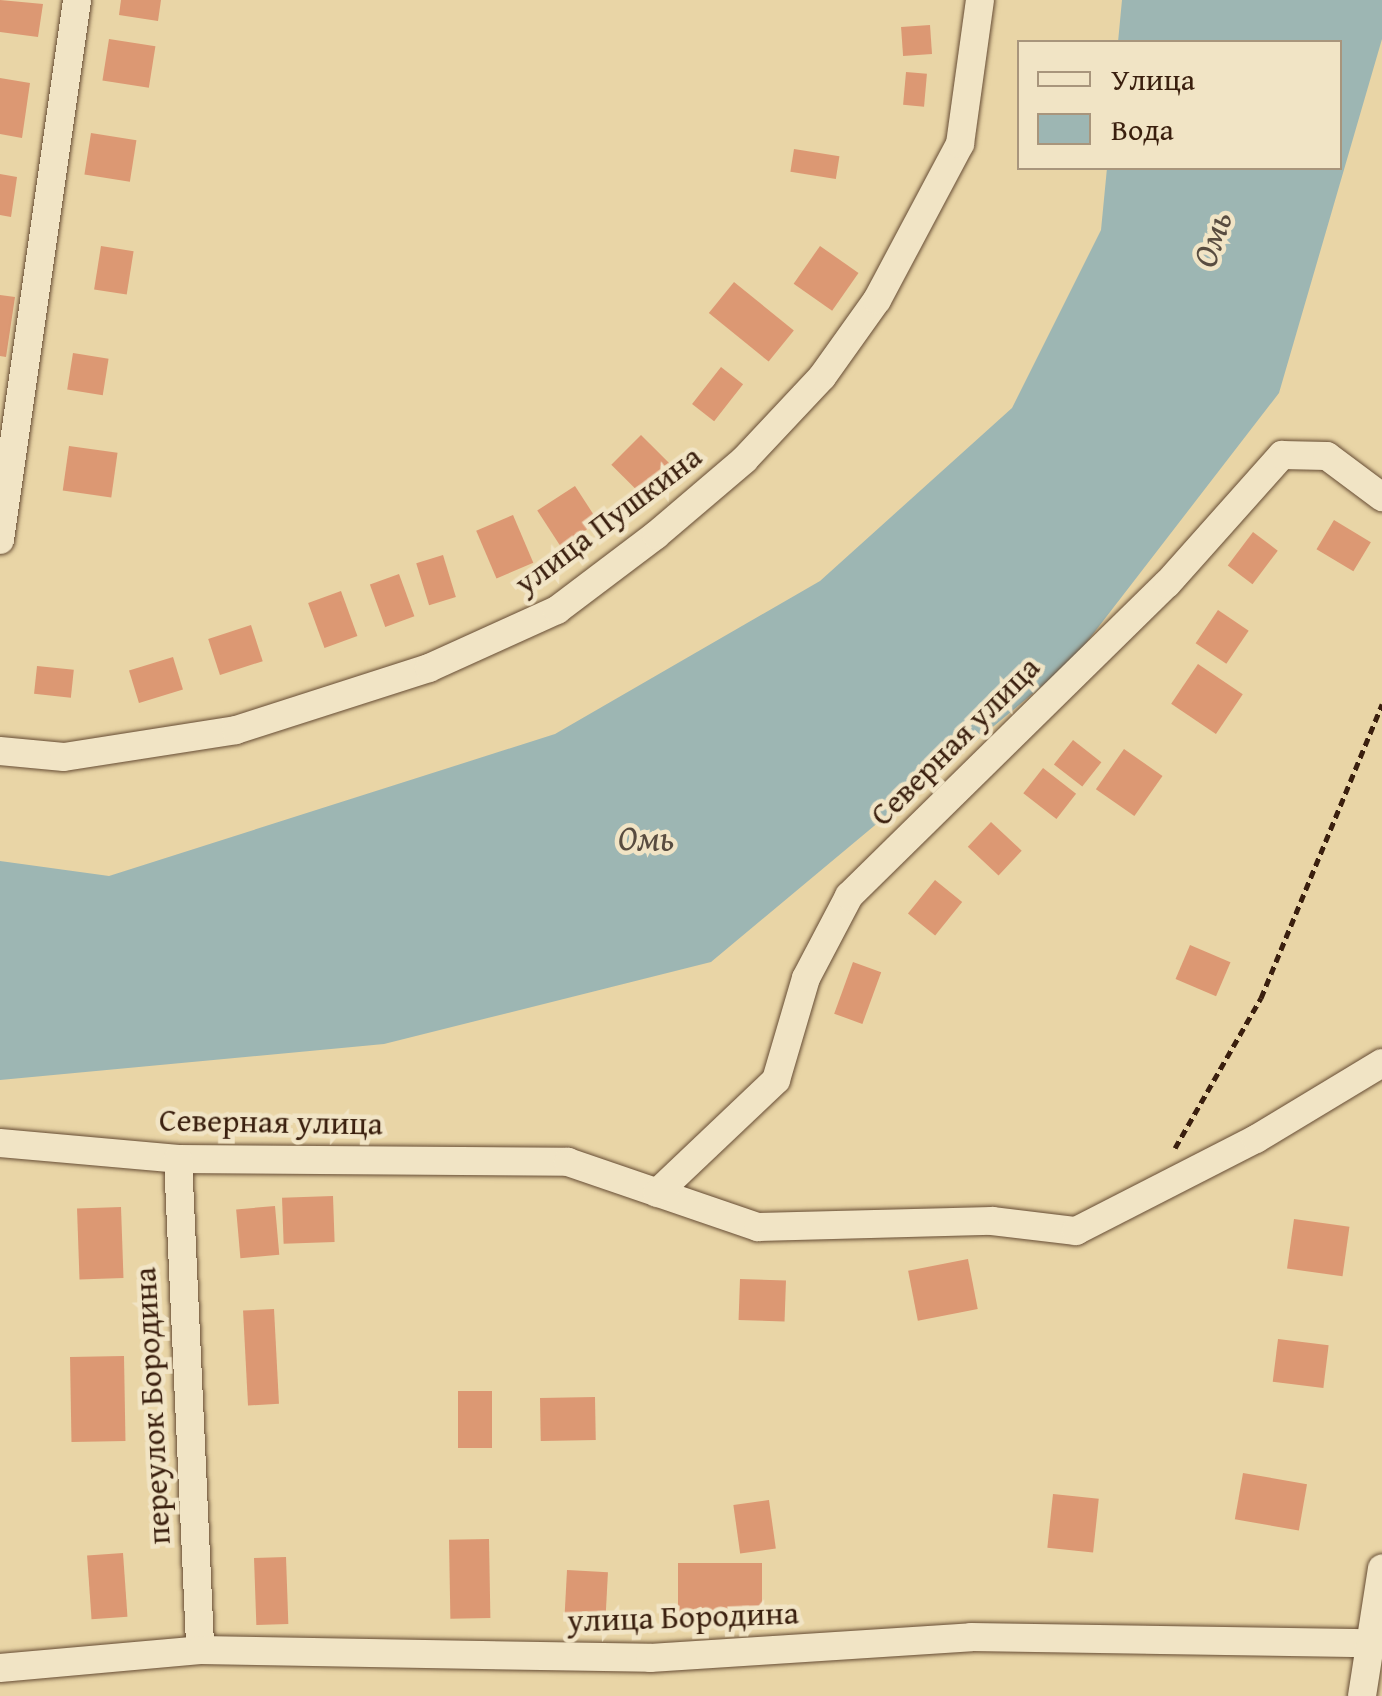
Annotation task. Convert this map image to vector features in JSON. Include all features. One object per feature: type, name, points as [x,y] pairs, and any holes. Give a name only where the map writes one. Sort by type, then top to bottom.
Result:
[{"type":"street","points":[[0,540],[77,0]]},
{"type":"street","name":"улица Пушкина","points":[[0,752],[84,755],[236,730],[429,668],[557,610],[656,535],[744,460],[822,377],[877,300],[960,144],[980,0]]},
{"type":"street","name":"Северная улица","points":[[657,1193],[776,1080],[806,978],[849,896],[1167,584],[1282,455],[1327,456],[1382,496]]},
{"type":"street","name":"Северная улица","points":[[0,1142],[178,1159],[568,1162],[758,1227],[992,1221],[1076,1231],[1382,1064]]},
{"type":"street","name":"переулок Бородина","points":[[178,1159],[200,1650]]},
{"type":"street","points":[[1362,1696],[1382,1569]]},
{"type":"street","name":"улица Бородина","points":[[0,1668],[200,1650],[650,1658],[971,1637],[1369,1643]]},
{"type":"path","points":[[1160,1188],[1185,1123],[1260,998],[1382,704]]},
{"type":"water","name":"Омь","points":[[1122,0],[1382,0],[1382,39],[1279,393],[1073,660],[711,962],[384,1044],[0,1080],[0,861],[109,876],[555,734],[820,581],[1012,408],[1101,230],[1107,170],[1342,170],[1342,40],[1118,40]]},
{"type":"building","points":[[0,0],[43,4],[38,37],[0,32]]},
{"type":"building","points":[[121,0],[161,0],[158,21],[119,15]]},
{"type":"building","points":[[930,25],[932,54],[903,56],[901,27]]},
{"type":"building","points":[[109,39],[155,46],[149,88],[102,80]]},
{"type":"building","points":[[906,72],[927,74],[924,107],[903,105]]},
{"type":"building","points":[[0,78],[30,83],[22,138],[0,134]]},
{"type":"building","points":[[91,133],[136,140],[130,182],[84,174]]},
{"type":"building","points":[[794,149],[839,156],[836,179],[790,172]]},
{"type":"building","points":[[0,174],[17,177],[11,217],[0,215]]},
{"type":"building","points":[[101,246],[134,251],[127,295],[94,289]]},
{"type":"building","points":[[820,246],[859,273],[832,311],[794,284]]},
{"type":"building","points":[[734,282],[794,330],[769,362],[709,313]]},
{"type":"building","points":[[0,295],[15,297],[6,357],[0,356]]},
{"type":"building","points":[[73,353],[109,359],[103,395],[67,390]]},
{"type":"building","points":[[721,367],[743,384],[714,421],[692,404]]},
{"type":"building","points":[[641,435],[672,466],[642,496],[611,465]]},
{"type":"building","points":[[69,446],[118,453],[111,497],[63,491]]},
{"type":"building","points":[[575,486],[598,522],[561,547],[537,511]]},
{"type":"building","points":[[513,515],[533,563],[496,578],[476,531]]},
{"type":"building","points":[[1334,520],[1371,542],[1353,571],[1316,549]]},
{"type":"building","points":[[1253,532],[1278,551],[1252,584],[1228,566]]},
{"type":"building","points":[[443,555],[456,597],[429,605],[416,563]]},
{"type":"building","points":[[399,574],[414,616],[385,627],[370,585]]},
{"type":"building","points":[[341,591],[357,636],[325,648],[308,603]]},
{"type":"building","points":[[1218,610],[1249,631],[1226,664],[1196,643]]},
{"type":"building","points":[[251,625],[263,661],[220,675],[208,639]]},
{"type":"building","points":[[173,657],[183,690],[139,703],[129,670]]},
{"type":"building","points":[[1198,664],[1243,694],[1216,734],[1171,704]]},
{"type":"building","points":[[37,666],[74,670],[71,698],[34,694]]},
{"type":"building","points":[[1073,740],[1101,762],[1082,787],[1054,764]]},
{"type":"building","points":[[1124,749],[1163,776],[1134,816],[1096,789]]},
{"type":"building","points":[[1043,768],[1076,794],[1056,819],[1023,793]]},
{"type":"building","points":[[991,822],[1022,851],[999,876],[968,847]]},
{"type":"building","points":[[935,880],[962,902],[935,935],[908,913]]},
{"type":"building","points":[[1190,945],[1231,962],[1216,996],[1176,979]]},
{"type":"building","points":[[853,962],[881,972],[862,1024],[834,1014]]},
{"type":"building","points":[[333,1196],[335,1242],[284,1244],[282,1198]]},
{"type":"building","points":[[275,1206],[279,1255],[240,1258],[236,1209]]},
{"type":"building","points":[[121,1207],[123,1278],[80,1279],[77,1209]]},
{"type":"building","points":[[1294,1219],[1349,1227],[1342,1276],[1287,1269]]},
{"type":"building","points":[[968,1259],[978,1309],[918,1321],[908,1271]]},
{"type":"building","points":[[740,1279],[786,1281],[785,1322],[739,1320]]},
{"type":"building","points":[[274,1309],[279,1404],[248,1405],[243,1311]]},
{"type":"building","points":[[1278,1339],[1329,1345],[1323,1388],[1273,1382]]},
{"type":"building","points":[[124,1356],[125,1441],[71,1442],[70,1357]]},
{"type":"building","points":[[458,1391],[492,1391],[492,1448],[458,1448]]},
{"type":"building","points":[[595,1397],[596,1440],[541,1441],[540,1398]]},
{"type":"building","points":[[1243,1473],[1307,1484],[1299,1531],[1235,1519]]},
{"type":"building","points":[[1053,1494],[1099,1499],[1093,1553],[1047,1548]]},
{"type":"building","points":[[769,1500],[776,1549],[740,1554],[733,1505]]},
{"type":"building","points":[[489,1539],[490,1618],[450,1619],[449,1540]]},
{"type":"building","points":[[123,1553],[127,1617],[92,1619],[87,1556]]},
{"type":"building","points":[[286,1557],[288,1624],[256,1625],[254,1558]]},
{"type":"building","points":[[678,1563],[762,1563],[762,1615],[678,1615]]},
{"type":"building","points":[[567,1570],[608,1572],[606,1615],[565,1613]]}]
